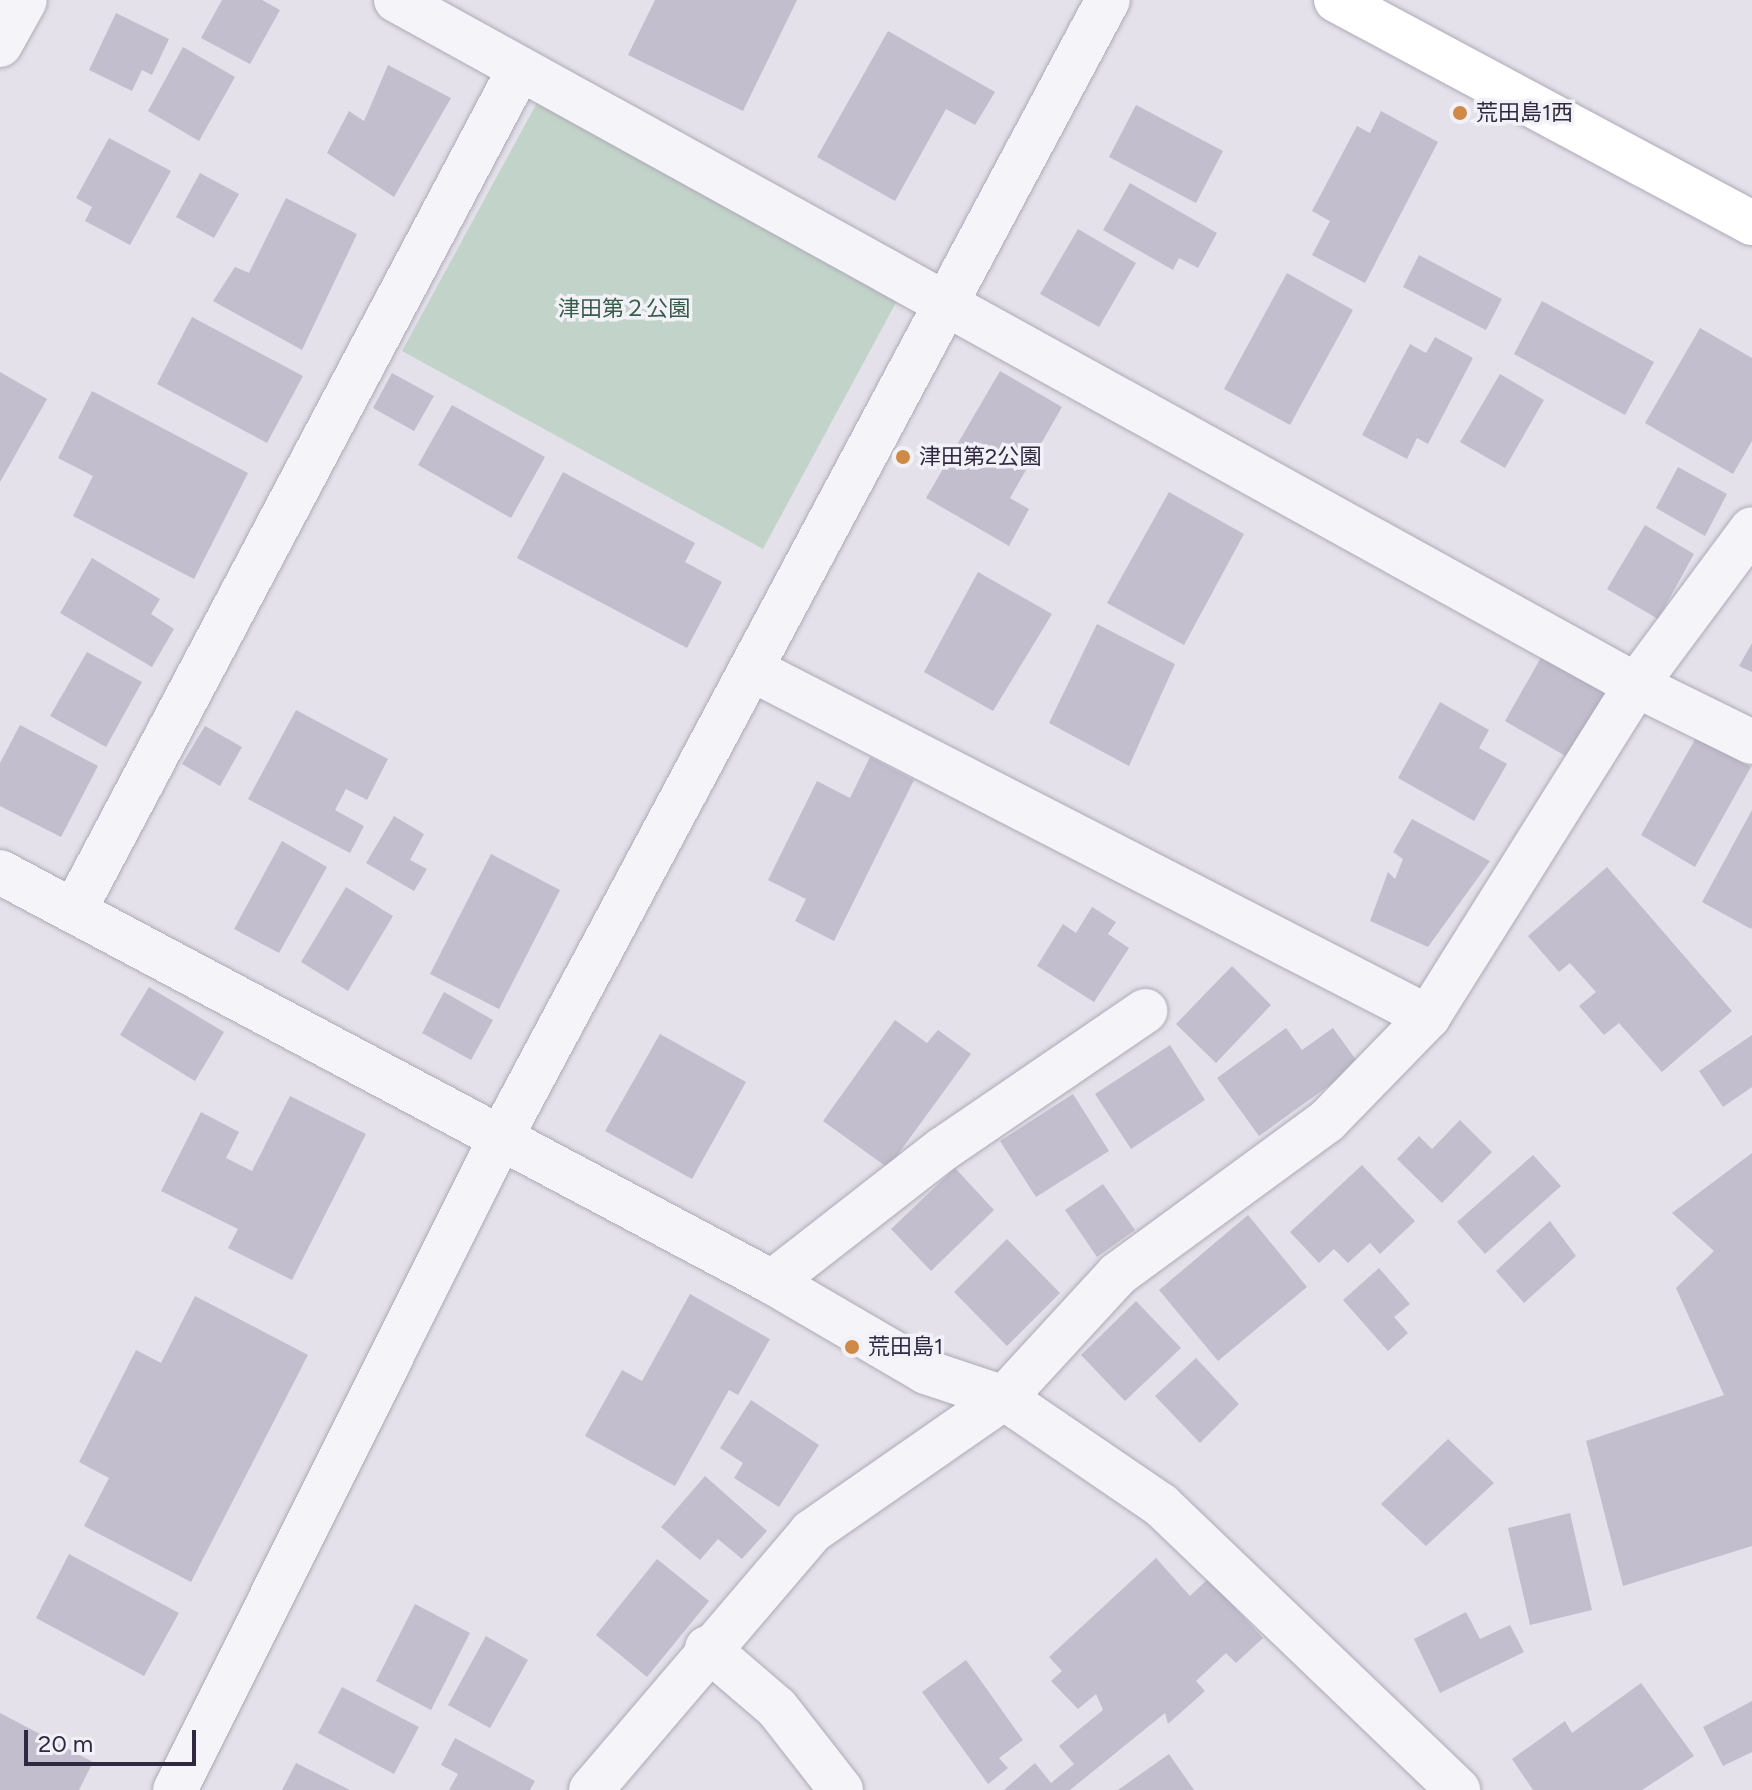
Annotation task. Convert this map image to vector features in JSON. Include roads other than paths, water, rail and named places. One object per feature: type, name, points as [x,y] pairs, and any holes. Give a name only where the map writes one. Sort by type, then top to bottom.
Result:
[{"type":"main road","points":[[1336,0],[1752,223]]},
{"type":"street","points":[[0,45],[25,0]]},
{"type":"street","points":[[396,0],[1636,685],[1752,742]]},
{"type":"street","points":[[175,1790],[500,1139],[753,670],[942,304],[1108,0]]},
{"type":"street","points":[[74,911],[519,70]]},
{"type":"street","points":[[591,1790],[707,1648],[811,1532],[1004,1398],[1118,1274],[1327,1121],[1428,1017],[1636,685],[1752,529]]},
{"type":"street","points":[[753,670],[1428,1017]]},
{"type":"street","points":[[0,872],[772,1282],[926,1372],[1004,1398],[1161,1505],[1458,1790]]},
{"type":"street","points":[[772,1282],[943,1149],[1145,1011]]},
{"type":"street","points":[[707,1648],[777,1708],[841,1790]]},
{"type":"place","name":"荒田島1西","points":[[1460,113]]},
{"type":"place","name":"津田第2公園","points":[[903,457]]},
{"type":"place","name":"荒田島1","points":[[852,1347]]},
{"type":"park label","name":"津田第２公園","points":[[624,309]]}]
